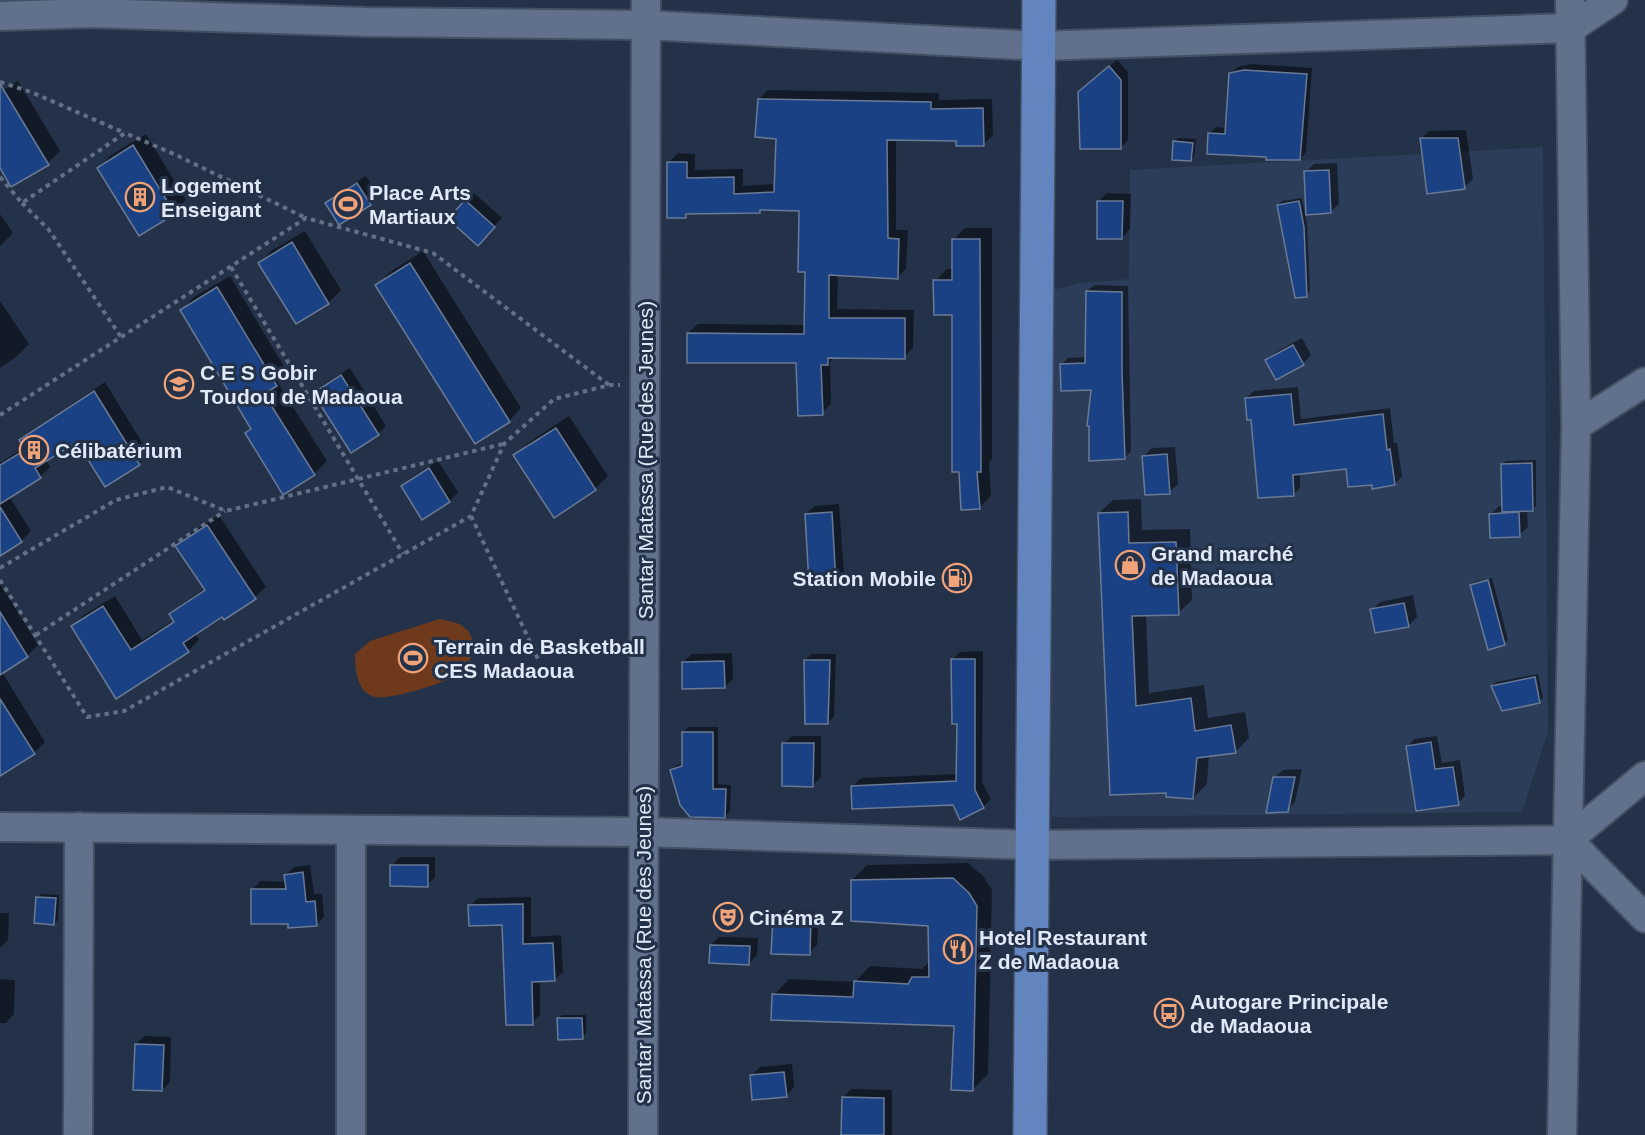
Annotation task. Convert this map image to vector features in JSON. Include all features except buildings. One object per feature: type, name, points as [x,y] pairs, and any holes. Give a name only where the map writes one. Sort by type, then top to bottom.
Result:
[{"type":"highway","points":[[1030,1135],[1039,0]]},
{"type":"street","points":[[1562,1135],[1576,426],[1570,0]]},
{"type":"street","points":[[0,16],[92,7],[646,13],[1039,46],[1571,28],[1613,0]]},
{"type":"street","name":"Santar Matassa (Rue des Jeunes)","points":[[642,1135],[646,13]]},
{"type":"street","points":[[1576,426],[1645,382]]},
{"type":"street","points":[[0,827],[644,832],[1032,845],[1568,840],[1645,776]]},
{"type":"street","points":[[78,1135],[79,827]]},
{"type":"street","points":[[351,830],[351,1135]]},
{"type":"street","points":[[1568,840],[1645,918]]},
{"type":"path","points":[[0,82],[31,92],[125,133],[306,218],[433,253],[610,385],[554,399],[504,444],[471,516],[124,711],[87,717],[0,580]]},
{"type":"path","points":[[22,203],[125,133]]},
{"type":"path","points":[[0,177],[49,230],[121,337]]},
{"type":"path","points":[[0,415],[306,218]]},
{"type":"path","points":[[231,267],[404,554]]},
{"type":"path","points":[[35,635],[226,511],[504,444]]},
{"type":"path","points":[[0,568],[116,500],[167,488],[226,511]]},
{"type":"path","points":[[471,516],[538,659]]},
{"type":"shaded area","name":"Grand marché de Madaoua","points":[[1543,147],[1548,731],[1522,812],[1052,817],[1049,291],[1082,283],[1129,279],[1130,170]]},
{"type":"shaded area","name":"Terrain de Basketball CES Madaoua","points":[[440,619],[460,625],[470,635],[472,654],[461,672],[439,683],[392,696],[375,697],[364,690],[358,679],[355,654],[370,641]]},
{"type":"place","name":"Logement Enseigant","points":[[140,197]]},
{"type":"place","name":"Place Arts Martiaux","points":[[348,204]]},
{"type":"place","name":"C E S Gobir Toudou de Madaoua","points":[[179,384]]},
{"type":"place","name":"Célibatérium","points":[[34,450]]},
{"type":"place","name":"Grand marché de Madaoua","points":[[1130,565]]},
{"type":"place","name":"Station Mobile","points":[[957,578]]},
{"type":"place","name":"Terrain de Basketball CES Madaoua","points":[[413,658]]},
{"type":"place","name":"Cinéma Z","points":[[728,917]]},
{"type":"place","name":"Hotel Restaurant Z de Madaoua","points":[[958,949]]},
{"type":"place","name":"Autogare Principale de Madaoua","points":[[1169,1013]]}]
